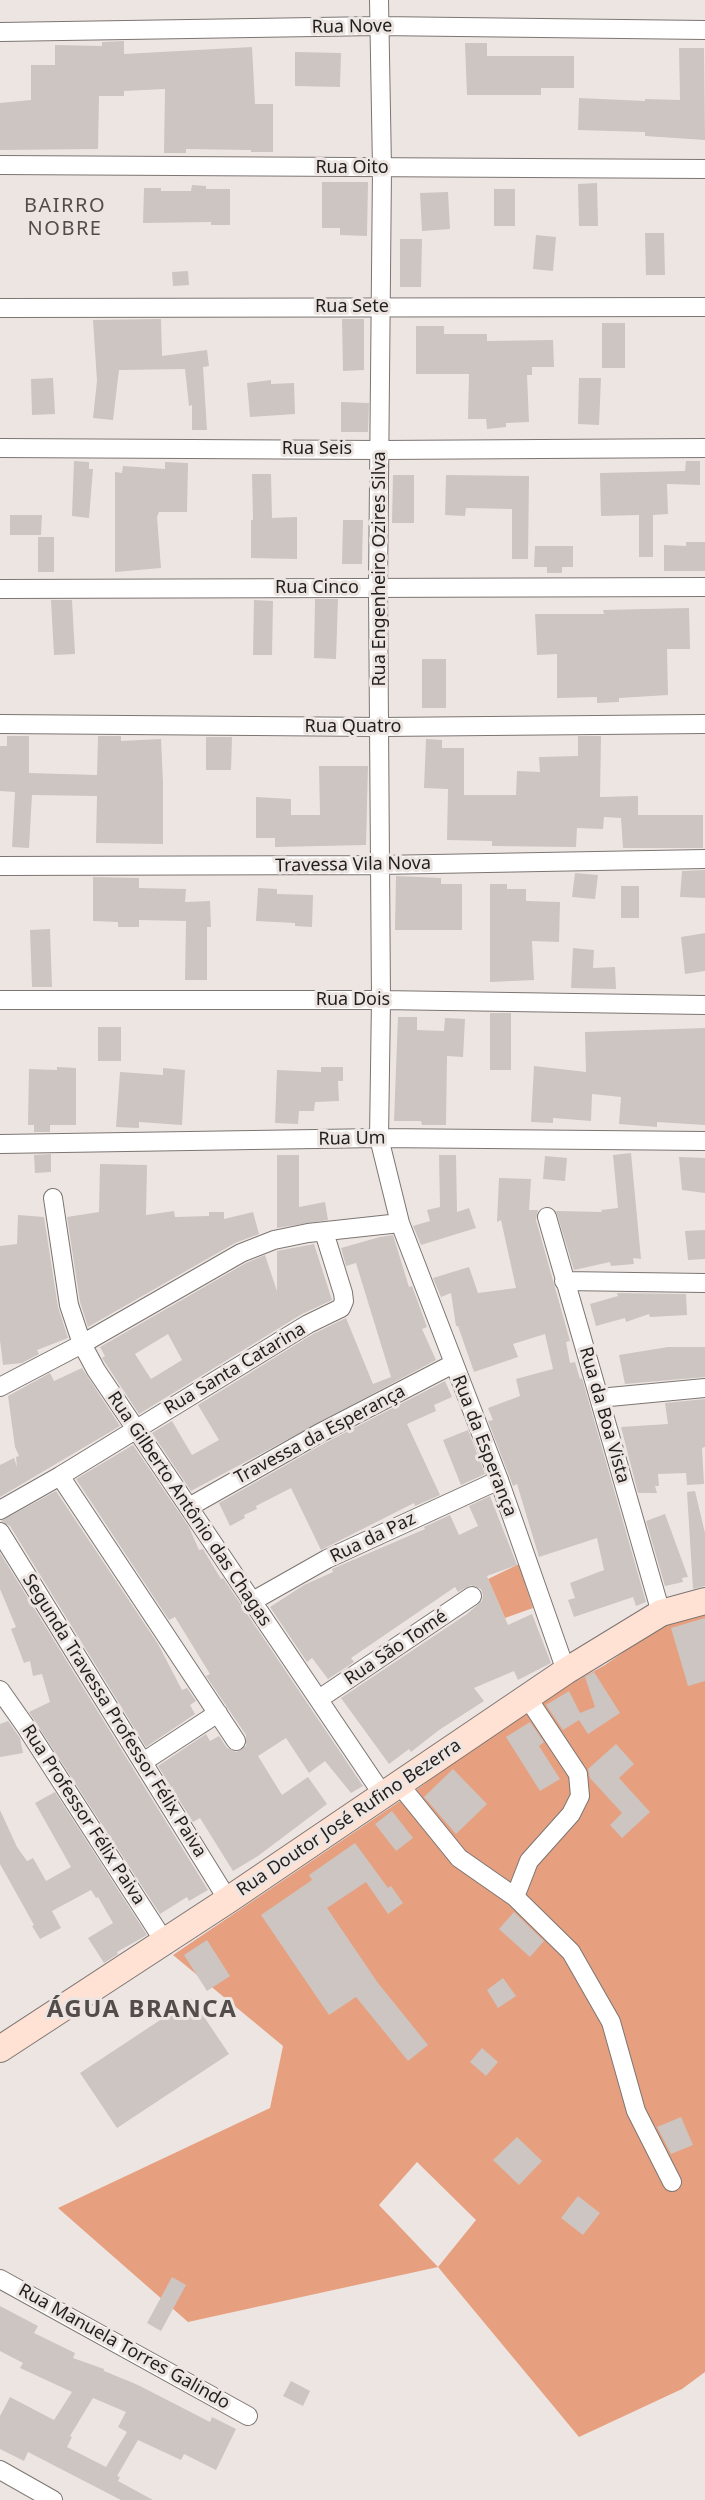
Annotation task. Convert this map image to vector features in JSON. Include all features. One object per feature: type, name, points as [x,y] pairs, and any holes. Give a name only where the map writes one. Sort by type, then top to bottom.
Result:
[{"type":"main road","name":"Rua Doutor José Rufino Bezerra","points":[[0,2049],[228,1900],[566,1671],[662,1613],[705,1601]]},
{"type":"street","name":"Rua Engenheiro Ozires Silva","points":[[379,0],[382,168],[378,588],[381,727],[379,1138]]},
{"type":"street","name":"Rua Nove","points":[[0,32],[378,26],[705,30]]},
{"type":"street","name":"Rua Oito","points":[[0,165],[705,169]]},
{"type":"street","name":"Rua Sete","points":[[0,308],[705,307]]},
{"type":"street","name":"Rua Seis","points":[[0,448],[381,450],[705,448]]},
{"type":"street","name":"Rua Cinco","points":[[0,589],[705,587]]},
{"type":"street","name":"Rua Quatro","points":[[0,724],[381,727],[705,724]]},
{"type":"street","name":"Travessa Vila Nova","points":[[0,866],[379,865],[705,859]]},
{"type":"street","name":"Rua Dois","points":[[0,1000],[381,1000],[705,1005]]},
{"type":"street","name":"Rua Um","points":[[0,1144],[379,1138],[705,1141]]},
{"type":"street","name":"Rua da Esperança","points":[[379,1138],[400,1222],[499,1480],[566,1671]]},
{"type":"street","name":"Rua Gilberto Antônio das Chagas","points":[[53,1198],[69,1305],[82,1344],[96,1370],[251,1602],[319,1699],[391,1789],[459,1858],[515,1897],[571,1953],[611,2022],[636,2111],[672,2182]]},
{"type":"street","name":"Rua da Boa Vista","points":[[547,1217],[662,1613]]},
{"type":"street","points":[[0,1387],[82,1344],[241,1252],[274,1240],[400,1222]]},
{"type":"street","name":"Rua Santa Catarina","points":[[0,1510],[60,1476],[308,1324],[341,1308],[344,1301],[343,1293],[324,1232]]},
{"type":"street","points":[[564,1281],[705,1283]]},
{"type":"street","name":"Travessa da Esperança","points":[[189,1508],[318,1434],[453,1364]]},
{"type":"street","points":[[599,1398],[705,1388]]},
{"type":"street","points":[[60,1476],[236,1741]]},
{"type":"street","name":"Rua da Paz","points":[[251,1602],[327,1559],[499,1480]]},
{"type":"street","name":"Segunda Travessa Professor Félix Paiva","points":[[0,1533],[228,1900]]},
{"type":"street","name":"Rua São Tomé","points":[[319,1699],[472,1596]]},
{"type":"street","name":"Rua Professor Félix Paiva","points":[[0,1690],[164,1941]]},
{"type":"street","points":[[515,1897],[529,1861],[571,1814],[580,1796],[578,1774],[527,1697]]},
{"type":"street","points":[[143,1762],[218,1713]]},
{"type":"street","name":"Rua Manuela Torres Galindo","points":[[0,2279],[248,2416]]},
{"type":"street","points":[[0,2470],[52,2500]]},
{"type":"shaded area","points":[[519,1564],[533,1608],[505,1618],[488,1579]]},
{"type":"shaded area","points":[[705,1613],[705,2372],[682,2389],[579,2437],[438,2267],[188,2322],[58,2208],[270,2108],[283,2046],[173,1955],[409,1795],[537,1703],[605,1665],[664,1624]],"holes":[[[417,2162],[476,2220],[438,2267],[379,2205]]]},
{"type":"building","points":[[124,41],[124,54],[252,47],[255,104],[273,104],[273,152],[186,149],[186,153],[164,153],[165,89],[124,91],[124,96],[99,96],[98,149],[0,150],[0,103],[31,100],[31,65],[55,65],[55,45],[102,46],[102,42]]},
{"type":"building","points":[[465,43],[487,43],[487,56],[574,56],[574,88],[541,88],[541,95],[467,95]]},
{"type":"building","points":[[679,48],[704,48],[705,140],[645,136],[645,132],[578,130],[579,98],[680,100]]},
{"type":"building","points":[[295,52],[341,53],[340,87],[295,86]]},
{"type":"building","points":[[322,182],[368,182],[367,236],[340,235],[340,228],[322,228]]},
{"type":"building","points":[[597,183],[598,226],[579,226],[578,184]]},
{"type":"building","points":[[192,185],[206,186],[206,189],[230,189],[230,225],[211,225],[211,222],[143,223],[144,188],[161,188],[161,191],[191,191]]},
{"type":"building","points":[[494,189],[515,189],[515,226],[494,226]]},
{"type":"building","points":[[448,192],[450,229],[422,231],[420,193]]},
{"type":"building","points":[[645,233],[664,233],[665,275],[646,275]]},
{"type":"building","points":[[536,235],[556,237],[553,271],[533,269]]},
{"type":"building","points":[[400,239],[422,239],[421,287],[400,287]]},
{"type":"building","points":[[188,271],[189,285],[173,286],[172,272]]},
{"type":"building","points":[[161,319],[162,356],[207,350],[209,366],[203,367],[207,430],[192,430],[192,405],[189,406],[185,369],[119,370],[113,420],[93,418],[97,381],[93,320]]},
{"type":"building","points":[[342,319],[364,319],[364,370],[343,371]]},
{"type":"building","points":[[602,323],[625,323],[625,368],[602,368]]},
{"type":"building","points":[[416,326],[444,326],[444,334],[487,334],[487,341],[553,340],[554,367],[532,367],[532,375],[527,375],[529,422],[506,423],[506,427],[487,429],[486,419],[468,419],[469,374],[416,374]]},
{"type":"building","points":[[53,378],[55,414],[32,415],[31,379]]},
{"type":"building","points":[[579,378],[601,378],[599,425],[578,424]]},
{"type":"building","points":[[271,380],[271,384],[294,383],[295,414],[250,417],[247,383]]},
{"type":"building","points":[[341,402],[369,403],[368,432],[341,432]]},
{"type":"building","points":[[74,461],[89,462],[89,469],[93,469],[89,518],[72,516]]},
{"type":"building","points":[[686,461],[700,461],[700,485],[667,484],[668,514],[653,515],[653,557],[639,557],[639,515],[601,516],[600,473],[685,471]]},
{"type":"building","points":[[165,462],[188,463],[187,512],[159,512],[157,517],[161,568],[115,572],[115,472],[122,473],[123,466],[165,469]]},
{"type":"building","points":[[252,474],[271,474],[272,518],[297,517],[297,559],[251,558]]},
{"type":"building","points":[[393,475],[414,475],[414,523],[392,523]]},
{"type":"building","points":[[446,475],[529,476],[528,559],[512,559],[512,509],[466,508],[465,516],[445,515]]},
{"type":"building","points":[[10,515],[42,515],[41,535],[10,535]]},
{"type":"building","points":[[343,520],[363,520],[362,564],[342,564]]},
{"type":"building","points":[[38,537],[54,537],[54,572],[38,572]]},
{"type":"building","points":[[686,542],[705,542],[705,571],[664,571],[664,545],[686,546]]},
{"type":"building","points":[[535,546],[573,546],[573,567],[562,567],[562,573],[547,573],[547,567],[534,567]]},
{"type":"building","points":[[315,599],[338,599],[336,659],[314,658]]},
{"type":"building","points":[[51,600],[72,600],[75,654],[54,655]]},
{"type":"building","points":[[254,600],[273,601],[272,655],[253,655]]},
{"type":"building","points":[[689,608],[690,649],[667,649],[668,695],[619,698],[619,702],[597,703],[597,697],[557,698],[557,654],[537,655],[535,614],[604,614],[603,610]]},
{"type":"building","points":[[422,659],[446,659],[446,708],[422,708]]},
{"type":"building","points":[[7,736],[29,736],[29,773],[97,775],[98,736],[121,736],[121,741],[161,739],[163,844],[96,843],[97,796],[32,795],[29,848],[12,847],[15,792],[0,791],[0,746],[7,746]]},
{"type":"building","points":[[578,736],[601,736],[600,797],[638,796],[638,815],[703,815],[703,848],[623,848],[621,818],[604,817],[603,829],[577,828],[576,847],[492,846],[492,841],[447,840],[448,789],[424,788],[426,739],[442,740],[442,748],[464,748],[464,795],[516,795],[517,771],[540,772],[539,757],[578,756]]},
{"type":"building","points":[[206,737],[232,737],[231,770],[206,770]]},
{"type":"building","points":[[319,766],[368,766],[366,845],[275,847],[275,838],[256,838],[256,797],[291,799],[291,815],[320,815]]},
{"type":"building","points":[[705,870],[705,898],[680,897],[682,871]]},
{"type":"building","points":[[575,873],[598,875],[595,899],[572,897]]},
{"type":"building","points":[[396,876],[441,878],[441,884],[462,884],[462,930],[395,930]]},
{"type":"building","points":[[93,877],[139,878],[139,888],[186,889],[185,902],[210,901],[211,927],[207,927],[207,980],[185,980],[186,921],[139,920],[139,927],[118,927],[118,922],[93,921]]},
{"type":"building","points":[[490,884],[507,884],[507,889],[526,889],[526,901],[560,902],[559,942],[532,941],[534,980],[490,982]]},
{"type":"building","points":[[621,886],[639,886],[639,918],[621,918]]},
{"type":"building","points":[[258,888],[277,889],[277,894],[313,895],[312,927],[295,926],[295,923],[256,921]]},
{"type":"building","points":[[50,929],[52,987],[32,987],[30,930]]},
{"type":"building","points":[[705,933],[705,971],[685,974],[681,937]]},
{"type":"building","points":[[573,948],[594,950],[593,968],[615,967],[616,989],[571,988]]},
{"type":"building","points":[[490,1013],[511,1013],[511,1070],[490,1070]]},
{"type":"building","points":[[398,1017],[417,1017],[417,1030],[444,1031],[445,1018],[465,1019],[463,1057],[447,1056],[446,1125],[422,1125],[421,1121],[394,1121]]},
{"type":"building","points":[[98,1027],[121,1027],[121,1061],[98,1061]]},
{"type":"building","points":[[705,1028],[705,1125],[657,1122],[657,1127],[619,1124],[621,1097],[592,1094],[591,1121],[553,1118],[553,1123],[531,1122],[534,1066],[586,1072],[585,1032]]},
{"type":"building","points":[[57,1067],[76,1068],[76,1125],[50,1125],[50,1132],[34,1132],[34,1125],[28,1125],[29,1069],[57,1070]]},
{"type":"building","points":[[321,1067],[343,1067],[343,1081],[338,1081],[339,1101],[315,1102],[314,1111],[299,1111],[298,1124],[275,1123],[277,1070],[321,1072]]},
{"type":"building","points":[[163,1068],[185,1070],[182,1125],[139,1122],[139,1128],[116,1127],[120,1072],[163,1075]]},
{"type":"building","points":[[631,1153],[641,1259],[633,1258],[634,1264],[611,1266],[610,1262],[574,1270],[556,1211],[602,1212],[601,1210],[618,1208],[613,1155]]},
{"type":"building","points":[[51,1154],[51,1172],[35,1173],[34,1155]]},
{"type":"building","points":[[277,1155],[299,1155],[299,1207],[325,1202],[328,1220],[277,1228]]},
{"type":"building","points":[[439,1155],[456,1155],[457,1212],[469,1208],[476,1228],[421,1245],[413,1226],[430,1221],[427,1210],[440,1207]]},
{"type":"building","points":[[545,1156],[567,1158],[565,1181],[543,1179]]},
{"type":"building","points":[[679,1157],[705,1158],[705,1193],[682,1190]]},
{"type":"building","points":[[100,1164],[147,1165],[146,1215],[174,1211],[175,1217],[209,1216],[209,1212],[224,1212],[224,1219],[253,1212],[259,1234],[235,1243],[88,1327],[80,1302],[67,1217],[99,1212]]},
{"type":"building","points":[[499,1178],[531,1179],[529,1210],[538,1210],[536,1220],[570,1341],[566,1342],[570,1363],[575,1362],[580,1379],[582,1378],[646,1602],[636,1606],[633,1597],[574,1617],[568,1600],[575,1598],[570,1583],[604,1570],[597,1538],[539,1557],[517,1484],[513,1486],[488,1421],[493,1420],[488,1408],[520,1396],[516,1379],[553,1369],[545,1334],[513,1344],[518,1357],[474,1372],[458,1326],[456,1326],[451,1293],[441,1297],[433,1278],[469,1267],[478,1293],[516,1288],[501,1220],[497,1222]]},
{"type":"building","points":[[18,1215],[44,1217],[58,1307],[68,1338],[37,1350],[39,1354],[22,1363],[3,1365],[0,1340],[0,1246],[17,1244]]},
{"type":"building","points":[[705,1230],[705,1259],[688,1260],[685,1231]]},
{"type":"building","points":[[393,1235],[409,1287],[412,1286],[427,1327],[422,1329],[436,1360],[191,1491],[152,1433],[172,1421],[192,1455],[219,1440],[198,1405],[313,1334],[346,1318],[373,1384],[391,1377],[356,1263],[346,1266],[341,1248]]},
{"type":"building","points":[[314,1244],[332,1300],[302,1314],[139,1414],[102,1358],[105,1356],[100,1347],[246,1263],[265,1255],[277,1291],[277,1251]],"holes":[[[168,1334],[182,1360],[151,1379],[135,1354]]]},
{"type":"building","points":[[617,1293],[686,1294],[687,1315],[650,1317],[649,1314],[626,1322],[625,1318],[596,1326],[590,1304],[618,1296]]},
{"type":"building","points":[[668,1347],[705,1347],[705,1377],[625,1384],[619,1355]]},
{"type":"building","points":[[82,1368],[120,1426],[0,1497],[0,1465],[14,1458],[17,1467],[16,1457],[19,1456],[15,1447],[8,1396],[50,1373],[54,1381]]},
{"type":"building","points":[[445,1381],[452,1397],[434,1405],[436,1411],[407,1424],[440,1495],[415,1506],[414,1503],[321,1550],[291,1488],[256,1506],[257,1509],[244,1515],[245,1518],[230,1526],[219,1503],[323,1444]]},
{"type":"building","points":[[705,1399],[705,1447],[702,1448],[704,1484],[687,1485],[686,1473],[658,1474],[659,1486],[655,1486],[657,1493],[638,1493],[621,1427],[668,1424],[665,1403]]},
{"type":"building","points":[[468,1430],[485,1474],[461,1485],[443,1440]]},
{"type":"building","points":[[133,1445],[189,1527],[199,1550],[203,1549],[221,1579],[223,1578],[363,1786],[351,1793],[325,1761],[309,1773],[286,1738],[258,1756],[282,1795],[308,1777],[327,1804],[258,1856],[233,1871],[200,1818],[193,1822],[158,1766],[206,1734],[210,1741],[219,1736],[227,1748],[236,1752],[246,1746],[246,1735],[206,1676],[210,1674],[175,1617],[169,1620],[76,1479]]},
{"type":"building","points":[[56,1491],[158,1644],[182,1690],[187,1688],[196,1701],[190,1705],[195,1714],[146,1747],[10,1526],[1,1521]]},
{"type":"building","points":[[695,1491],[705,1533],[705,1586],[693,1589],[687,1492]]},
{"type":"building","points":[[490,1496],[517,1565],[487,1576],[508,1625],[532,1614],[551,1663],[518,1680],[514,1671],[474,1688],[484,1701],[439,1730],[411,1752],[409,1749],[389,1764],[341,1698],[467,1614],[482,1601],[481,1589],[471,1585],[458,1592],[455,1587],[351,1658],[354,1662],[328,1679],[312,1658],[307,1662],[270,1607],[304,1585],[333,1572],[332,1569],[425,1529],[424,1527],[450,1515],[459,1535],[478,1526],[469,1506]]},
{"type":"building","points":[[665,1514],[688,1577],[682,1578],[683,1582],[665,1586],[646,1521]]},
{"type":"building","points":[[0,1553],[208,1890],[189,1901],[187,1897],[160,1914],[29,1712],[50,1702],[42,1674],[33,1676],[30,1661],[24,1663],[11,1629],[16,1627],[0,1589]]},
{"type":"building","points":[[705,1618],[705,1681],[688,1686],[671,1628]]},
{"type":"building","points":[[594,1672],[620,1713],[588,1734],[579,1720],[563,1730],[546,1705],[569,1691],[580,1713],[595,1707],[585,1677]]},
{"type":"building","points":[[8,1721],[20,1738],[23,1753],[0,1757],[0,1724]]},
{"type":"building","points":[[530,1722],[544,1742],[539,1746],[560,1779],[540,1791],[506,1737]]},
{"type":"building","points":[[616,1744],[634,1764],[619,1778],[650,1812],[622,1838],[610,1825],[622,1813],[590,1778],[588,1769]]},
{"type":"building","points":[[453,1769],[487,1804],[456,1834],[424,1797]]},
{"type":"building","points":[[55,1792],[147,1935],[117,1952],[118,1954],[104,1963],[88,1938],[113,1923],[98,1897],[96,1898],[91,1890],[52,1911],[61,1928],[40,1939],[0,1864],[0,1810],[17,1847],[27,1861],[33,1858],[46,1881],[71,1867],[35,1803]]},
{"type":"building","points":[[392,1811],[413,1838],[396,1851],[375,1824]]},
{"type":"building","points":[[355,1843],[388,1888],[391,1886],[403,1903],[388,1914],[366,1882],[327,1908],[378,1983],[428,2045],[408,2061],[356,1997],[329,2015],[261,1915],[312,1880],[309,1875]]},
{"type":"building","points":[[514,1912],[544,1941],[530,1957],[499,1929]]},
{"type":"building","points":[[207,1940],[230,1976],[207,1991],[184,1955]]},
{"type":"building","points":[[503,1978],[516,1996],[498,2008],[487,1990]]},
{"type":"building","points":[[192,1999],[229,2054],[117,2128],[80,2073]]},
{"type":"building","points":[[482,2048],[498,2062],[486,2076],[470,2062]]},
{"type":"building","points":[[681,2117],[693,2145],[671,2154],[657,2127]]},
{"type":"building","points":[[517,2137],[542,2161],[519,2185],[493,2160]]},
{"type":"building","points":[[578,2196],[600,2213],[583,2235],[561,2218]]},
{"type":"building","points":[[172,2277],[186,2285],[161,2331],[147,2323]]},
{"type":"building","points":[[0,2306],[38,2326],[34,2333],[75,2353],[73,2358],[104,2369],[210,2422],[212,2417],[236,2429],[216,2470],[184,2454],[181,2460],[138,2440],[117,2476],[120,2477],[118,2481],[153,2500],[121,2500],[28,2452],[24,2461],[0,2449],[0,2416],[10,2397],[54,2420],[72,2392],[20,2368],[23,2363],[0,2351]],"holes":[[[93,2398],[126,2412],[118,2427],[127,2432],[106,2467],[67,2447],[72,2437],[70,2436]]]},
{"type":"building","points":[[291,2381],[310,2391],[303,2406],[283,2396]]},
{"type":"district","name":"BAIRRO NOBRE","points":[[65,218]]},
{"type":"district","name":"ÁGUA BRANCA","points":[[142,2010]]}]
